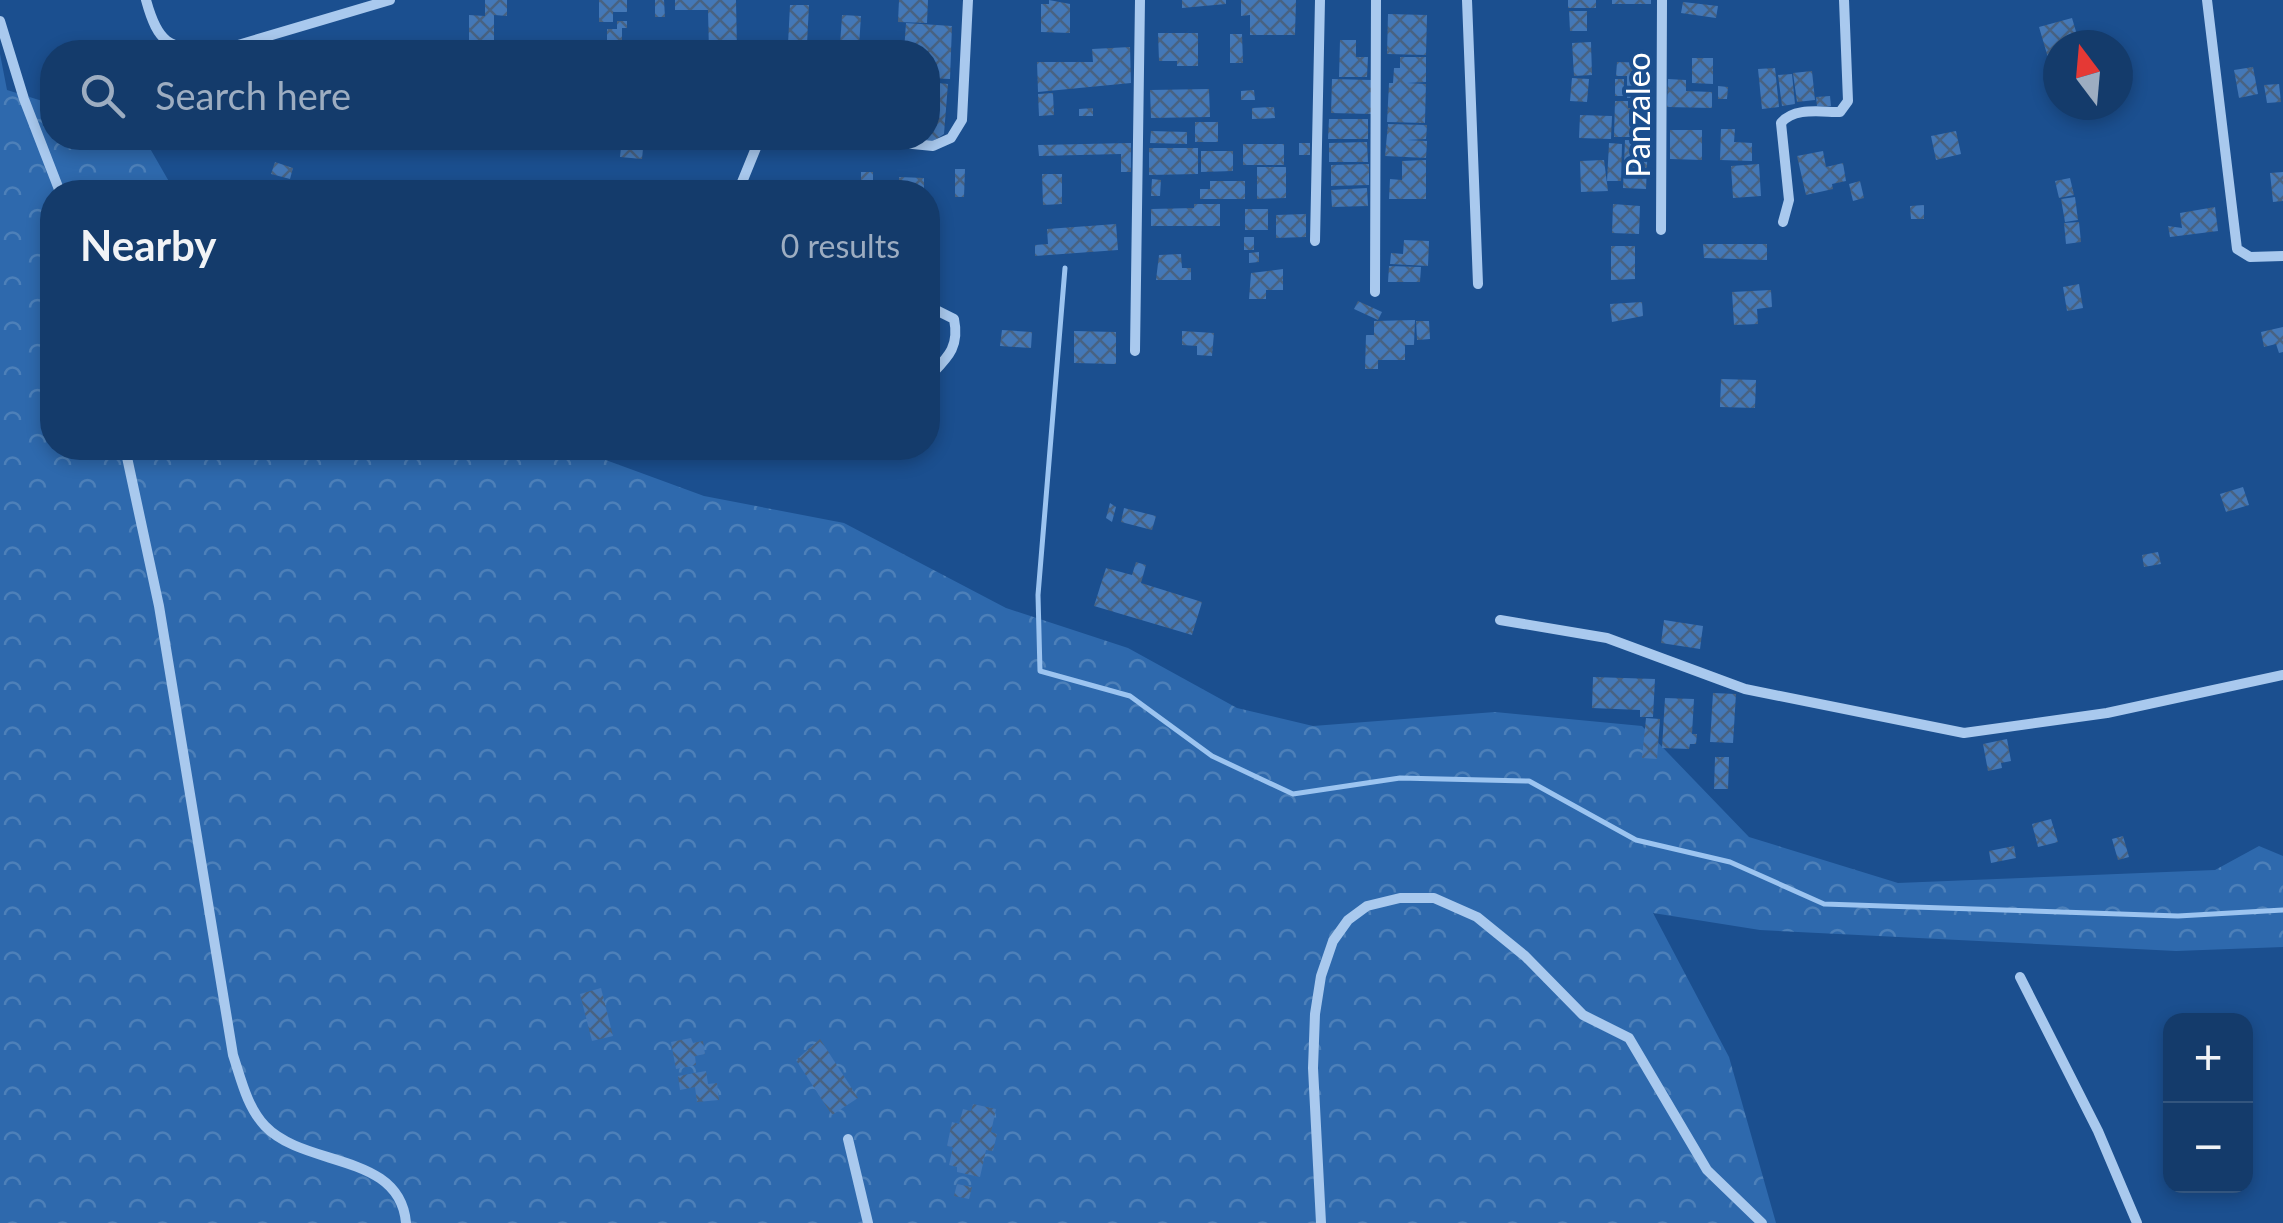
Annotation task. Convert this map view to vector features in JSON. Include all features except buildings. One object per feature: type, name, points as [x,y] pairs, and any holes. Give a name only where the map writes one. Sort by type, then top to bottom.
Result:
[{"type":"street","points":[[146,0],[155,31],[168,40]]},
{"type":"street","points":[[255,40],[390,0]]},
{"type":"street","points":[[940,143],[951,138],[962,120],[968,0]]},
{"type":"street","points":[[1136,351],[1140,0]]},
{"type":"street","points":[[1314,241],[1320,0]]},
{"type":"street","points":[[1375,292],[1376,0]]},
{"type":"street","points":[[1468,0],[1478,284]]},
{"type":"street","name":"Panzaleo","points":[[1661,230],[1662,0]]},
{"type":"street","points":[[1783,222],[1790,200],[1781,122],[1796,112],[1840,112],[1848,102],[1844,0]]},
{"type":"street","points":[[2207,0],[2237,250],[2266,259],[2283,256]]},
{"type":"street","points":[[0,21],[40,141]]},
{"type":"street","points":[[44,150],[55,180]]},
{"type":"street","points":[[743,180],[755,150]]},
{"type":"street","points":[[940,312],[954,319],[956,332],[954,351],[940,366]]},
{"type":"street","points":[[128,460],[158,606],[233,1054],[248,1100],[266,1127],[295,1147],[376,1175],[394,1190],[405,1210],[406,1223]]},
{"type":"street","points":[[1500,620],[1607,638],[1745,689],[1964,733],[2107,713],[2283,675]]},
{"type":"street","points":[[1321,1223],[1313,1068],[1321,976],[1332,941],[1348,920],[1367,906],[1400,898],[1434,898],[1476,917],[1525,956],[1583,1014],[1628,1038],[1707,1170],[1762,1223]]},
{"type":"street","points":[[2020,977],[2098,1131],[2137,1223]]},
{"type":"street","points":[[848,1140],[868,1223]]},
{"type":"green space","points":[[0,54],[7,90],[40,100],[40,150],[151,150],[168,180],[40,180],[40,460],[606,460],[704,496],[844,523],[1006,608],[1128,648],[1237,708],[1313,726],[1495,712],[1642,726],[1749,837],[1898,883],[2215,870],[2259,846],[2283,856],[2283,947],[2176,951],[1760,930],[1653,913],[1729,1057],[1776,1223],[0,1223]]},
{"type":"waterway","points":[[1065,268],[1038,595],[1040,671],[1130,696],[1212,756],[1293,794],[1400,778],[1529,781],[1636,840],[1730,862],[1824,904],[2178,916],[2283,910]]}]
